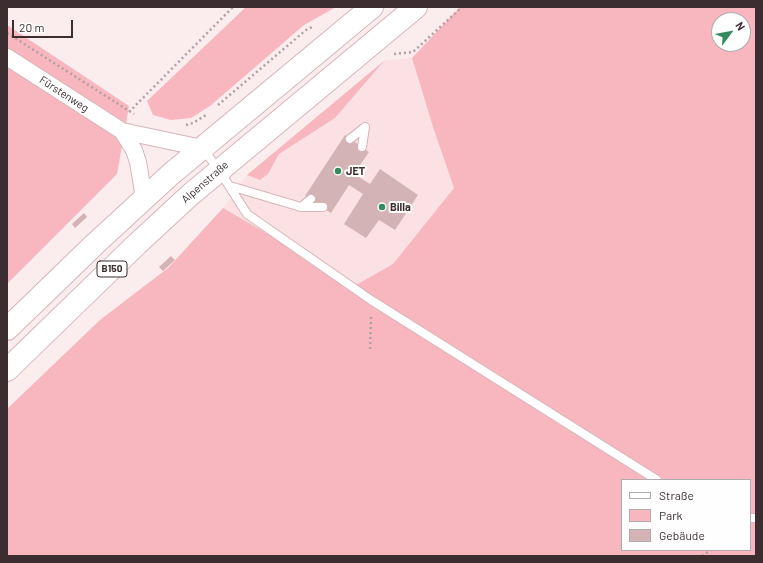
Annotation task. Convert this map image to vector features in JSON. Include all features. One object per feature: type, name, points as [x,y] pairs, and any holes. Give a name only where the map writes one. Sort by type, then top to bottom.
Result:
[{"type":"main road","name":"B150","points":[[7,329],[144,198],[372,7]]},
{"type":"main road","name":"Alpenstraße","points":[[7,370],[143,238],[224,178],[416,7]]},
{"type":"street","name":"Fürstenweg","points":[[7,57],[118,129],[134,150],[138,162],[144,198]]},
{"type":"street","name":"Fürstenweg","points":[[118,129],[202,148]]},
{"type":"lane","points":[[350,139],[365,127],[362,147]]},
{"type":"lane","points":[[202,148],[224,178],[247,214],[371,300],[655,479]]},
{"type":"lane","points":[[224,178],[301,207],[323,207]]},
{"type":"lane","points":[[301,207],[311,200]]},
{"type":"path","points":[[118,129],[130,111],[233,7]]},
{"type":"path","points":[[217,106],[306,30],[319,23]]},
{"type":"path","points":[[7,33],[136,115]]},
{"type":"path","points":[[180,127],[193,123],[211,111]]},
{"type":"path","points":[[370,349],[371,300]]},
{"type":"shaded area","points":[[412,58],[433,127],[454,188],[393,264],[356,285],[223,208],[247,175],[260,180],[268,174],[279,154],[335,118],[385,60]]},
{"type":"green space","points":[[246,7],[336,7],[304,25],[210,106],[191,118],[171,120],[153,115],[147,101]]},
{"type":"green space","points":[[460,7],[756,7],[756,556],[7,556],[7,409],[100,320],[168,268],[223,208],[356,285],[393,264],[454,188],[433,127],[412,58]]},
{"type":"green space","points":[[7,25],[129,106],[117,174],[7,284]]},
{"type":"green space","points":[[385,60],[335,118],[279,154],[268,174],[260,180],[247,175]]},
{"type":"building","points":[[345,135],[369,152],[354,174],[370,184],[380,169],[418,195],[395,230],[379,220],[366,238],[344,224],[363,194],[349,185],[331,213],[305,196]]},
{"type":"building","points":[[84,213],[87,217],[75,228],[72,224]]},
{"type":"building","points":[[171,256],[175,260],[163,271],[159,267]]},
{"type":"place","name":"JET","points":[[338,171]]},
{"type":"place","name":"Billa","points":[[382,207]]}]
